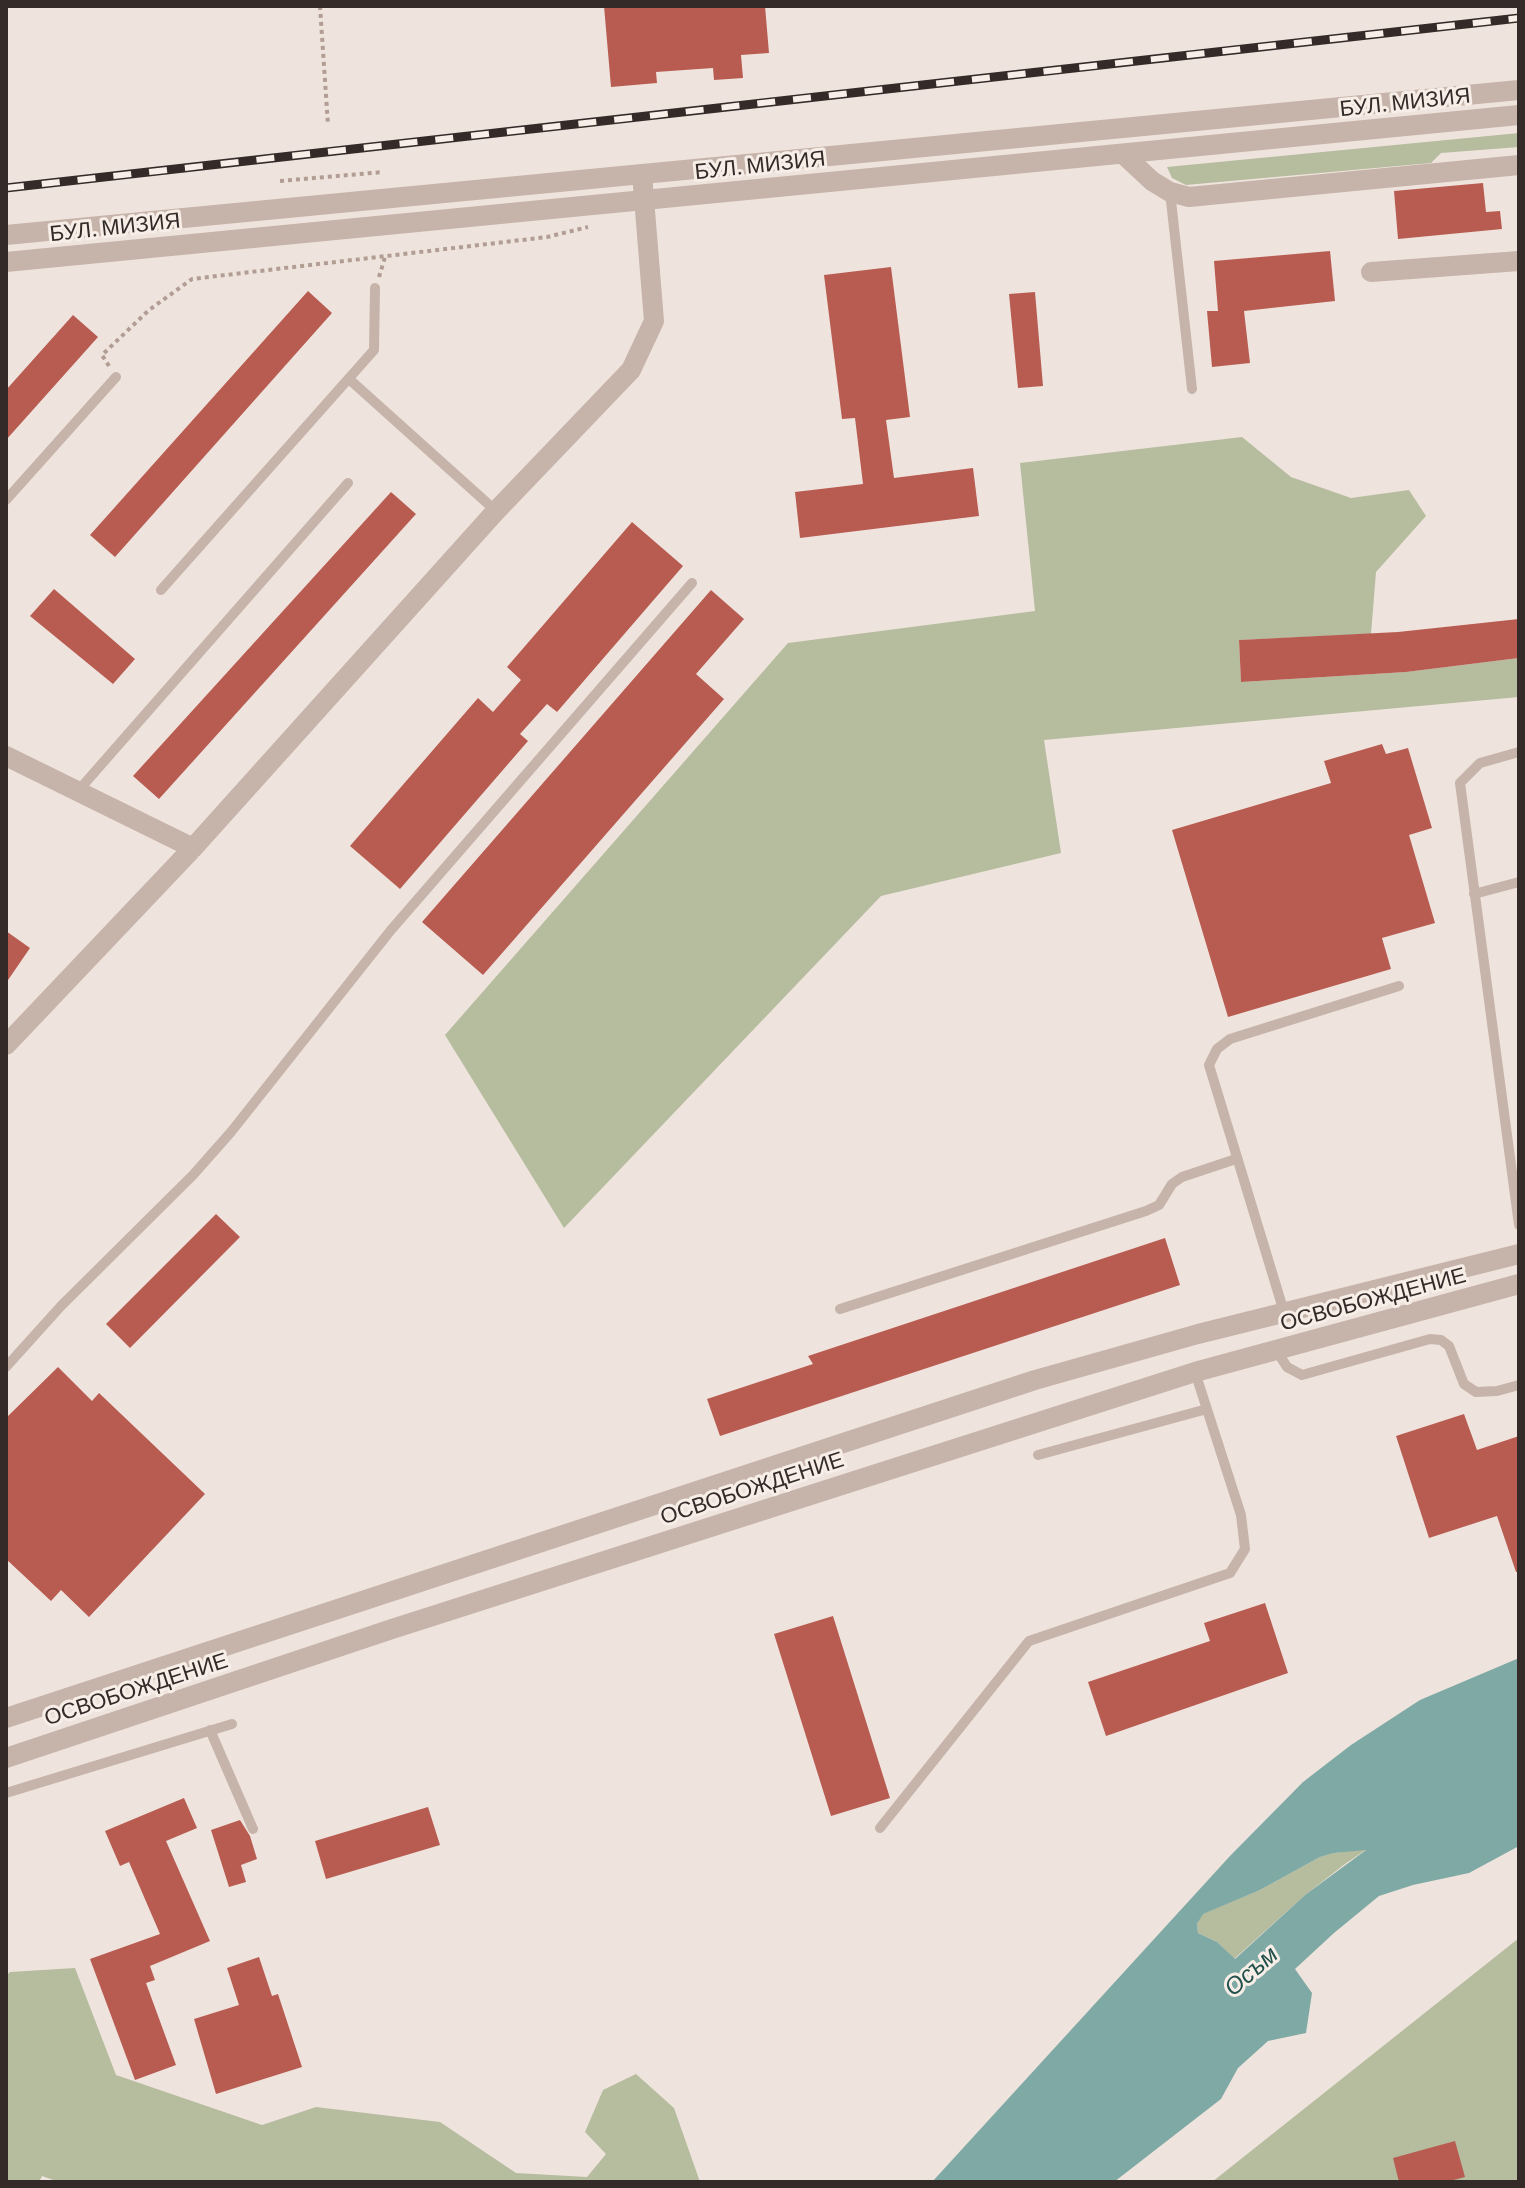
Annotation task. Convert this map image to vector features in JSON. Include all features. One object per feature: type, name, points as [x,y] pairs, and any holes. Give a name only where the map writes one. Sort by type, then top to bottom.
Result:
[{"type":"street","name":"БУЛ. МИЗИЯ","points":[[6,235],[1519,90]]},
{"type":"street","name":"БУЛ. МИЗИЯ","points":[[6,262],[1519,115]]},
{"type":"street","points":[[1123,154],[1152,181],[1170,192],[1189,197],[1519,165]]},
{"type":"street","points":[[6,1045],[193,848],[496,511],[631,370],[654,321],[642,174]]},
{"type":"street","points":[[1371,272],[1519,261]]},
{"type":"street","points":[[6,756],[193,848]]},
{"type":"street","name":"ОСВОБОЖДЕНИЕ","points":[[6,1718],[1035,1380],[1284,1312],[1519,1254]]},
{"type":"street","name":"ОСВОБОЖДЕНИЕ","points":[[6,1758],[406,1625],[1195,1372],[1519,1284]]},
{"type":"lane","points":[[1170,192],[1192,389]]},
{"type":"lane","points":[[161,590],[374,350],[375,288]]},
{"type":"lane","points":[[6,500],[116,377]]},
{"type":"lane","points":[[349,379],[496,511]]},
{"type":"lane","points":[[78,791],[348,483]]},
{"type":"lane","points":[[6,1367],[61,1306],[202,1164],[391,930],[692,583]]},
{"type":"lane","points":[[1519,752],[1480,763],[1460,783],[1519,1225]]},
{"type":"lane","points":[[1474,894],[1519,882]]},
{"type":"lane","points":[[1284,1312],[1209,1065],[1217,1049],[1230,1039],[1399,986]]},
{"type":"lane","points":[[840,1309],[1146,1211],[1159,1205],[1172,1184],[1182,1177],[1236,1159]]},
{"type":"lane","points":[[1276,1350],[1287,1367],[1302,1375],[1430,1339],[1441,1340],[1449,1346],[1464,1384],[1476,1392],[1519,1385]]},
{"type":"lane","points":[[880,1828],[1029,1641],[1230,1573],[1245,1549],[1241,1515],[1195,1372]]},
{"type":"lane","points":[[1038,1455],[1207,1409]]},
{"type":"lane","points":[[6,1793],[232,1724]]},
{"type":"lane","points":[[210,1730],[253,1829]]},
{"type":"path","points":[[320,6],[328,125]]},
{"type":"path","points":[[280,181],[383,172]]},
{"type":"path","points":[[116,377],[102,355],[149,310],[192,279],[547,237],[588,227]]},
{"type":"green space","points":[[1519,133],[1519,147],[1441,153],[1431,163],[1186,185],[1172,178],[1167,167]]},
{"type":"green space","points":[[1242,437],[1291,477],[1351,498],[1409,490],[1426,516],[1376,572],[1371,634],[1239,640],[1241,682],[1406,672],[1519,658],[1519,697],[1044,740],[1061,853],[881,896],[564,1228],[445,1035],[788,643],[1035,611],[1020,463]]},
{"type":"green space","points":[[1367,1849],[1305,1895],[1234,1959],[1217,1942],[1198,1933],[1197,1924],[1202,1914],[1260,1890],[1320,1857]]},
{"type":"green space","points":[[1519,1938],[1519,2182],[1212,2182]]},
{"type":"green space","points":[[75,1968],[116,2075],[262,2125],[316,2107],[440,2122],[516,2173],[587,2177],[606,2154],[585,2132],[603,2090],[636,2074],[674,2108],[700,2182],[59,2182],[42,2176],[39,2182],[6,2182],[6,1976],[10,1972]]},
{"type":"water","name":"Осъм","points":[[1519,1658],[1519,1846],[1469,1873],[1379,1896],[1334,1933],[1295,1969],[1312,1993],[1306,2033],[1268,2041],[1238,2068],[1221,2099],[1114,2182],[932,2182],[1230,1856],[1303,1782],[1351,1745],[1420,1700]],"holes":[[[1366,1850],[1305,1895],[1235,1959],[1217,1942],[1198,1933],[1197,1924],[1203,1914],[1260,1890],[1320,1857]]]},
{"type":"building","points":[[604,6],[765,6],[769,53],[741,55],[743,78],[714,80],[713,68],[656,72],[657,83],[611,87]]},
{"type":"building","points":[[1483,183],[1486,212],[1500,211],[1502,229],[1398,239],[1394,191]]},
{"type":"building","points":[[1330,251],[1335,301],[1244,311],[1250,363],[1212,367],[1207,311],[1218,311],[1214,261]]},
{"type":"building","points":[[891,267],[910,417],[886,420],[894,478],[973,468],[979,516],[800,538],[795,492],[863,484],[855,418],[842,419],[824,275]]},
{"type":"building","points":[[308,291],[332,313],[115,557],[90,535]]},
{"type":"building","points":[[1035,292],[1043,386],[1018,388],[1009,294]]},
{"type":"building","points":[[73,315],[98,337],[6,440],[6,390]]},
{"type":"building","points":[[391,492],[416,514],[159,799],[133,776]]},
{"type":"building","points":[[632,522],[683,566],[557,712],[547,704],[520,734],[528,741],[400,889],[350,846],[478,698],[493,712],[521,680],[507,667]]},
{"type":"building","points":[[54,589],[135,659],[113,684],[30,616]]},
{"type":"building","points":[[711,590],[744,619],[696,674],[724,699],[483,975],[422,922]]},
{"type":"building","points":[[1519,619],[1519,658],[1406,672],[1241,682],[1239,640],[1398,632]]},
{"type":"building","points":[[1382,744],[1386,754],[1408,748],[1432,828],[1409,835],[1435,923],[1382,938],[1391,969],[1228,1017],[1172,830],[1331,783],[1324,761]]},
{"type":"building","points":[[6,931],[30,948],[6,983]]},
{"type":"building","points":[[216,1214],[240,1237],[130,1348],[106,1324]]},
{"type":"building","points":[[1165,1238],[1180,1285],[720,1436],[707,1399],[813,1364],[808,1356]]},
{"type":"building","points":[[58,1367],[92,1401],[99,1393],[205,1494],[89,1617],[61,1590],[51,1601],[6,1559],[6,1418]]},
{"type":"building","points":[[1464,1414],[1477,1450],[1519,1436],[1519,1572],[1516,1572],[1497,1516],[1429,1538],[1396,1436]]},
{"type":"building","points":[[1265,1603],[1288,1673],[1106,1736],[1088,1682],[1210,1641],[1204,1623]]},
{"type":"building","points":[[833,1616],[890,1798],[831,1816],[774,1634]]},
{"type":"building","points":[[184,1798],[197,1828],[166,1841],[210,1941],[150,1966],[155,1980],[146,1983],[176,2065],[135,2080],[90,1959],[160,1934],[129,1862],[120,1866],[105,1831]]},
{"type":"building","points":[[428,1807],[440,1845],[326,1879],[315,1841]]},
{"type":"building","points":[[240,1820],[250,1836],[257,1859],[241,1865],[246,1882],[229,1887],[211,1830]]},
{"type":"building","points":[[259,1957],[272,1996],[278,1994],[302,2067],[216,2094],[194,2019],[239,2005],[227,1968]]},
{"type":"building","points":[[1455,2141],[1465,2177],[1446,2182],[1399,2182],[1393,2158]]},
{"type":"railway","points":[[6,188],[1519,18]]}]
